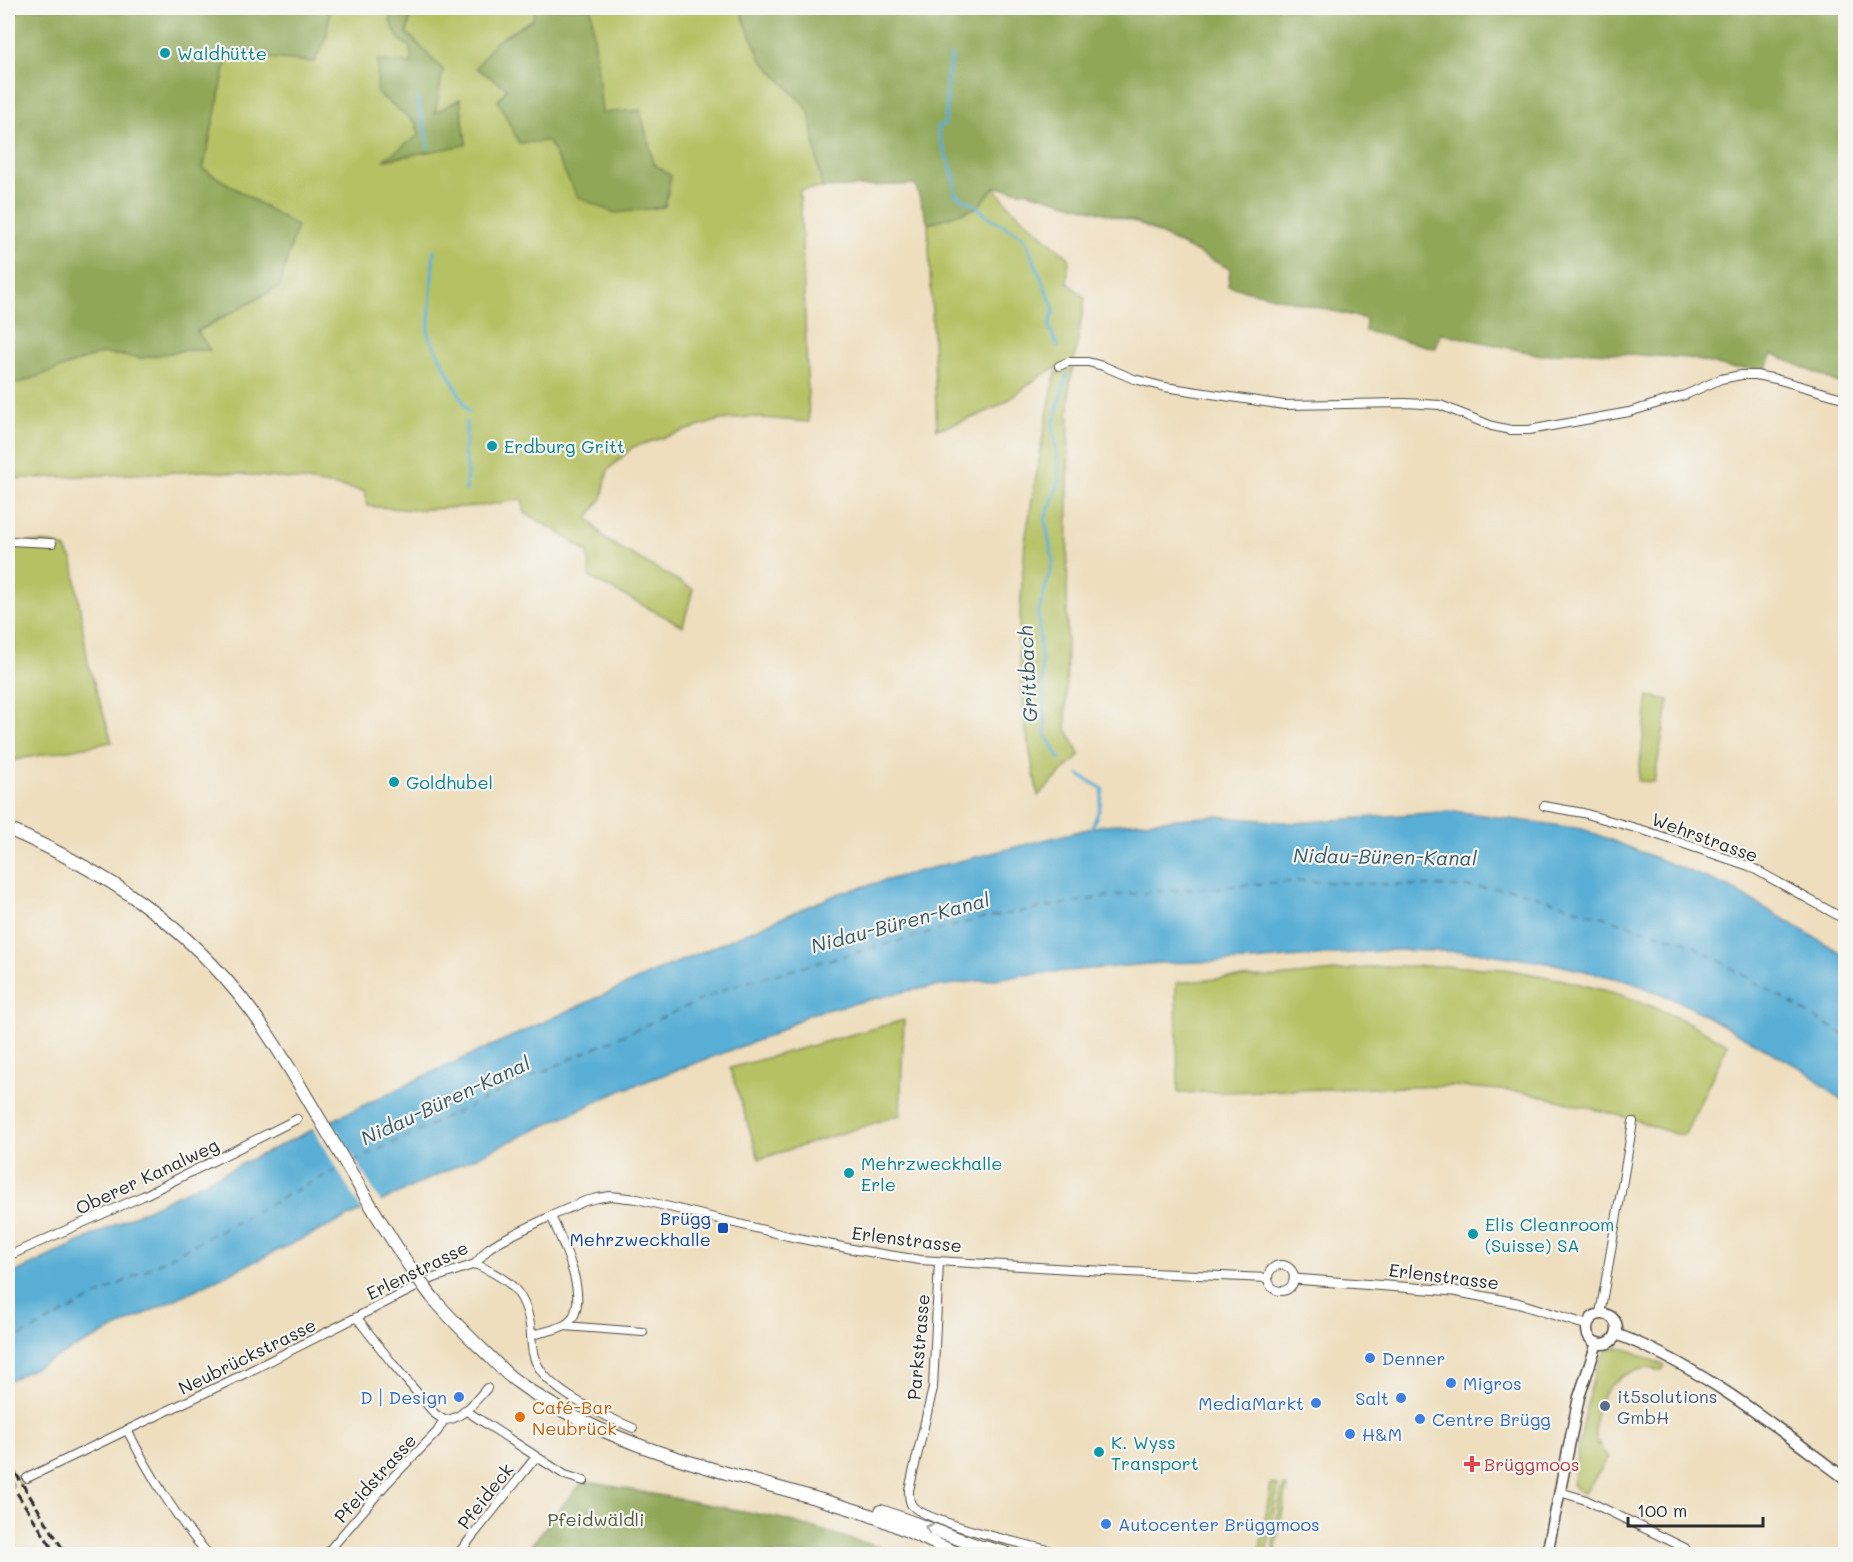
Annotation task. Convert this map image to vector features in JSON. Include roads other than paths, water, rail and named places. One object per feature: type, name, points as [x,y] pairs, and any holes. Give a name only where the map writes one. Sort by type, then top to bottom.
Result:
[{"type":"highway","points":[[8,829],[68,857],[133,896],[182,935],[218,971],[250,1009],[286,1060],[390,1237],[414,1273],[457,1325],[514,1380],[537,1396],[601,1431],[694,1463],[864,1513],[960,1554]]},
{"type":"highway","points":[[485,1352],[565,1404],[640,1439],[867,1506],[1006,1554]]},
{"type":"main road","points":[[1600,1314],[1610,1316],[1614,1320],[1616,1334],[1608,1342],[1597,1343],[1588,1336],[1587,1325],[1593,1316],[1600,1314]]},
{"type":"main road","points":[[1616,1334],[1683,1366],[1716,1385],[1770,1422],[1845,1479]]},
{"type":"main road","points":[[1547,1554],[1580,1391],[1597,1343]]},
{"type":"street","points":[[1059,366],[1072,362],[1103,366],[1165,387],[1284,405],[1413,403],[1440,405],[1491,426],[1511,430],[1529,430],[1629,412],[1661,403],[1721,379],[1741,375],[1776,378],[1845,399]]},
{"type":"street","points":[[8,541],[52,543]]},
{"type":"street","name":"Wehrstrasse","points":[[1544,806],[1583,813],[1646,831],[1749,866],[1845,920]]},
{"type":"street","name":"Oberer Kanalweg","points":[[8,1256],[143,1196],[297,1119]]},
{"type":"street","points":[[1600,1314],[1633,1122]]},
{"type":"street","name":"Erlenstrasse","points":[[357,1318],[434,1278],[475,1264],[492,1245],[551,1216],[591,1199],[610,1197],[625,1198],[857,1250],[939,1262],[1267,1278]]},
{"type":"street","points":[[551,1216],[570,1260],[576,1285],[577,1303],[574,1315],[564,1326]]},
{"type":"street","name":"Parkstrasse","points":[[939,1262],[933,1388],[909,1490],[912,1505],[934,1518],[1065,1554]]},
{"type":"street","points":[[475,1264],[496,1273],[513,1286],[522,1298],[528,1309],[532,1352],[546,1377],[590,1409],[633,1428]]},
{"type":"street","points":[[1282,1264],[1293,1271],[1294,1279],[1291,1287],[1280,1291],[1273,1288],[1267,1278],[1270,1270],[1282,1264]]},
{"type":"street","name":"Erlenstrasse","points":[[1294,1279],[1454,1291],[1517,1303],[1587,1325]]},
{"type":"street","points":[[357,1318],[435,1414],[444,1420],[454,1419],[487,1388]]},
{"type":"street","name":"Neubrückstrasse","points":[[27,1478],[357,1318]]},
{"type":"street","points":[[531,1335],[564,1326],[644,1332]]},
{"type":"street","points":[[465,1410],[565,1475],[584,1481]]},
{"type":"street","name":"Pfeidstrasse","points":[[326,1554],[387,1483],[437,1432],[444,1420]]},
{"type":"street","points":[[127,1430],[152,1478],[193,1538],[208,1554]]},
{"type":"street","name":"Pfeideck","points":[[458,1554],[536,1457]]},
{"type":"street","points":[[1560,1492],[1586,1500],[1685,1548]]},
{"type":"water","name":"Nidau-Büren-Kanal","points":[[1454,811],[1583,829],[1729,887],[1845,955],[1845,1104],[1806,1071],[1679,1001],[1628,981],[1554,964],[1477,952],[1391,950],[1251,961],[1160,963],[1033,974],[916,989],[809,1014],[772,1035],[620,1091],[424,1181],[8,1381],[8,1276],[431,1073],[652,973],[840,893],[1104,825],[1216,816],[1294,823]]},
{"type":"waterway","name":"Grittbach","points":[[931,8],[932,15]]},
{"type":"waterway","name":"Grittbach","points":[[951,55],[944,124],[938,127],[954,176],[955,194],[1024,237],[1054,309],[1049,327],[1058,346]]},
{"type":"waterway","points":[[417,99],[429,147]]},
{"type":"waterway","points":[[434,250],[428,334],[469,413]]},
{"type":"waterway","name":"Grittbach","points":[[1060,759],[1046,736],[1038,614],[1053,562],[1045,519],[1060,480],[1053,424],[1067,374]]},
{"type":"waterway","points":[[466,422],[464,452],[467,467],[466,491]]},
{"type":"waterway","points":[[1079,775],[1103,789],[1099,810],[1090,832]]},
{"type":"tunnel","points":[[9,1486],[27,1478]]},
{"type":"railway","points":[[8,1461],[66,1554]]},
{"type":"railway","points":[[17,1493],[56,1554]]},
{"type":"place","name":"Waldhütte","points":[[165,53]]},
{"type":"place","name":"Erdburg Gritt","points":[[492,446]]},
{"type":"place","name":"Goldhubel","points":[[394,782]]},
{"type":"place","name":"Mehrzweckhalle Erle","points":[[849,1173]]},
{"type":"place","name":"Brügg Mehrzweckhalle","points":[[723,1228]]},
{"type":"place","name":"Elis Cleanroom (Suisse) SA","points":[[1473,1234]]},
{"type":"place","name":"Denner","points":[[1370,1358]]},
{"type":"place","name":"Migros","points":[[1451,1383]]},
{"type":"place","name":"D | Design","points":[[459,1397]]},
{"type":"place","name":"Salt","points":[[1401,1398]]},
{"type":"place","name":"MediaMarkt","points":[[1316,1403]]},
{"type":"place","name":"it5solutions GmbH","points":[[1605,1406]]},
{"type":"place","name":"Café-Bar Neubrück","points":[[520,1417]]},
{"type":"place","name":"Centre Brügg","points":[[1420,1419]]},
{"type":"place","name":"H&M","points":[[1350,1434]]},
{"type":"place","name":"K. Wyss Transport","points":[[1099,1452]]},
{"type":"place","name":"Brüggmoos","points":[[1472,1464]]},
{"type":"place","name":"Autocenter Brüggmoos","points":[[1106,1524]]},
{"type":"park label","name":"Pfeidwäldli","points":[[596,1519]]}]
